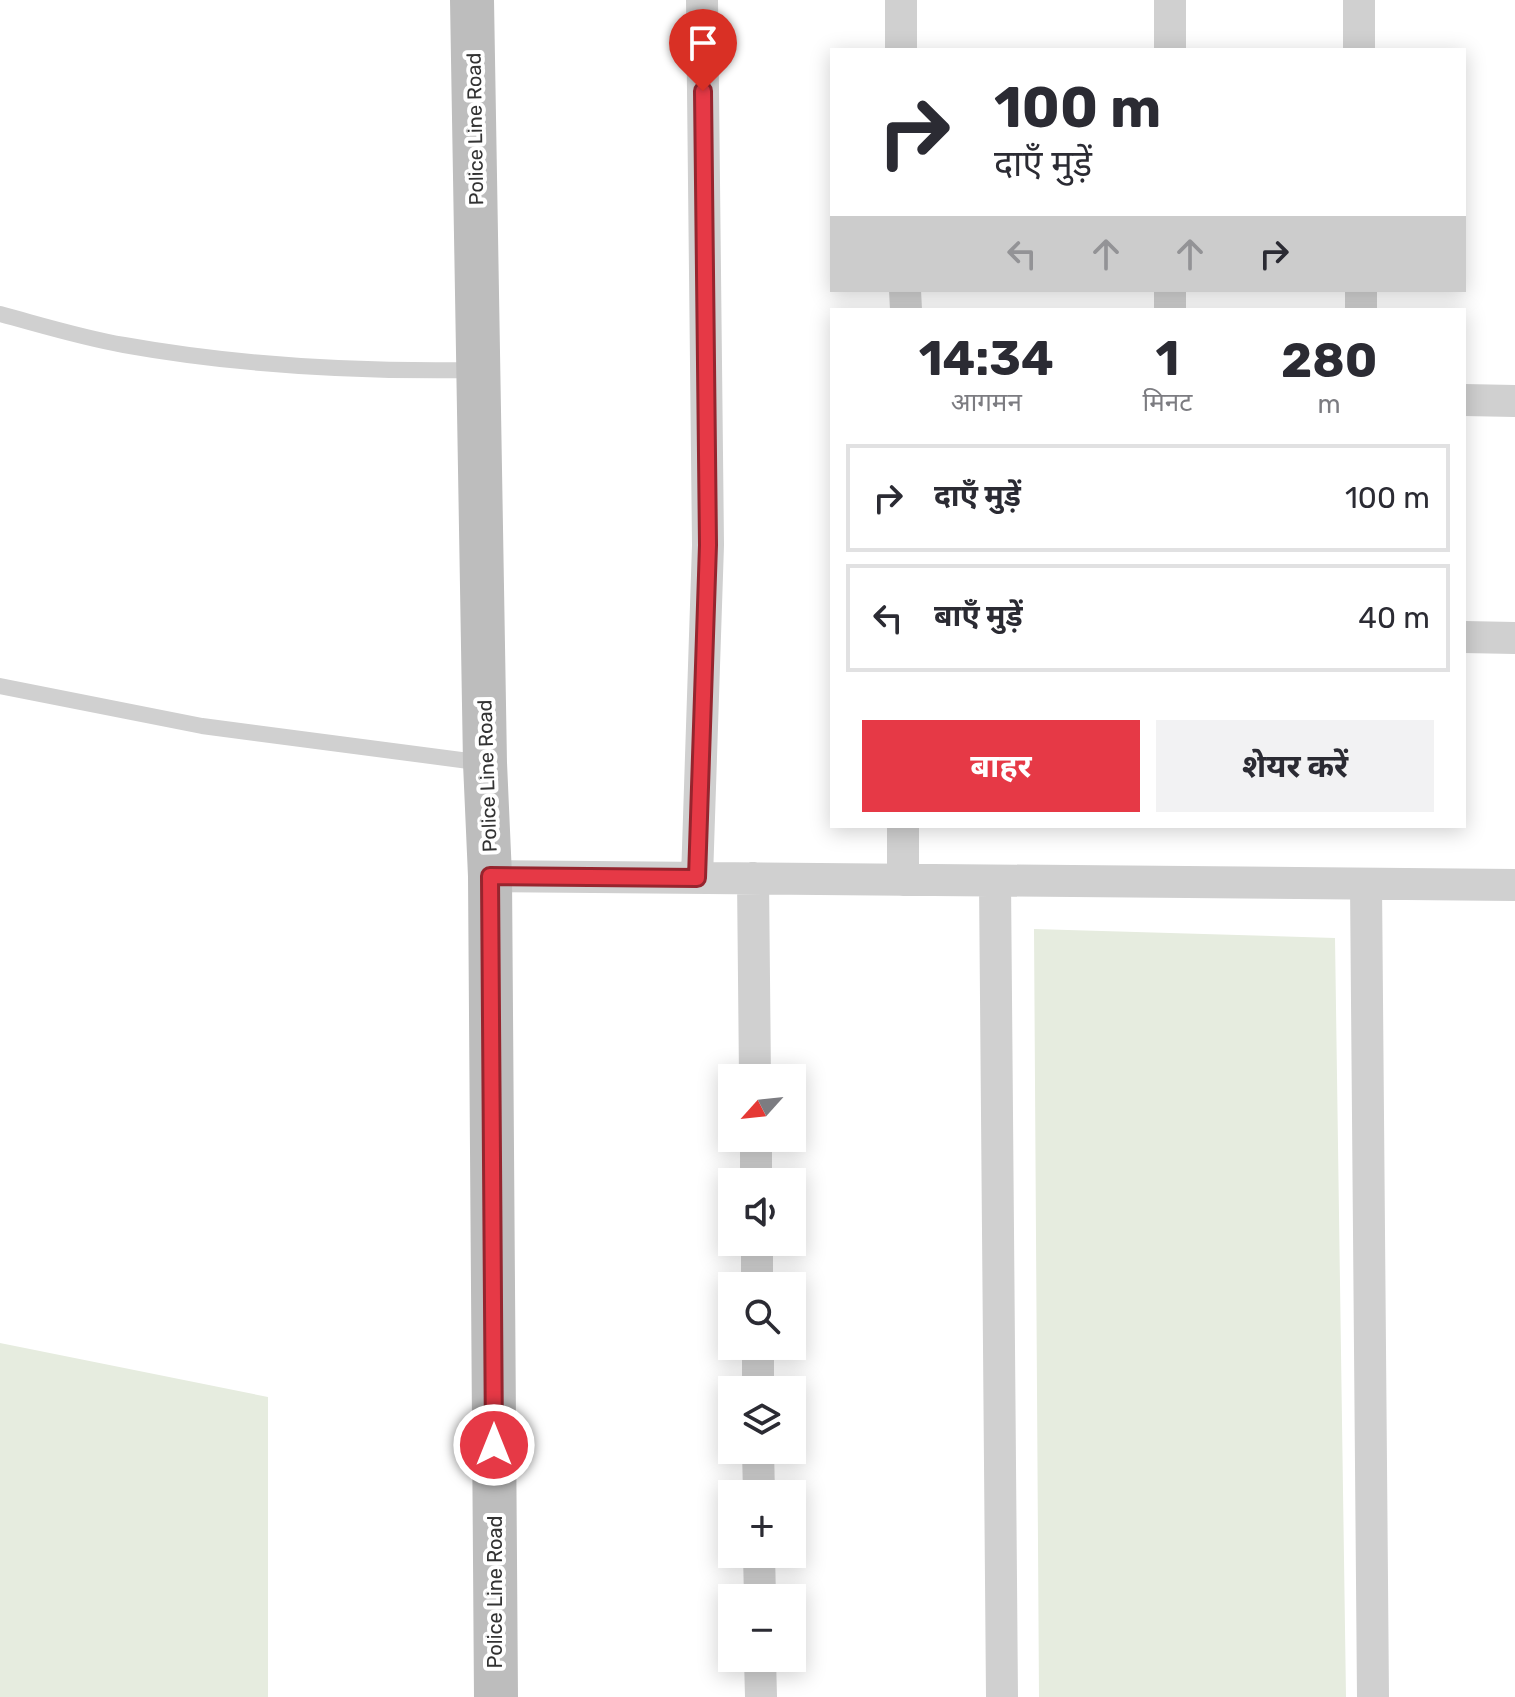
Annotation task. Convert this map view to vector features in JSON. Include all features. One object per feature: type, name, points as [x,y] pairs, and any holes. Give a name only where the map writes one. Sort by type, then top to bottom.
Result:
[{"type":"main road","name":"Police Line Road","points":[[472,0],[485,763],[490,876],[496,1697]]},
{"type":"street","points":[[697,878],[708,545],[702,0]]},
{"type":"street","points":[[901,0],[901,48]]},
{"type":"street","points":[[1170,0],[1170,48]]},
{"type":"street","points":[[1359,0],[1359,48]]},
{"type":"street","points":[[1466,400],[1515,401]]},
{"type":"street","points":[[1466,637],[1515,638]]},
{"type":"street","points":[[903,828],[903,880]]},
{"type":"street","points":[[490,876],[1515,885]]},
{"type":"street","points":[[753,878],[755,1064]]},
{"type":"street","points":[[995,881],[1002,1697]]},
{"type":"street","points":[[1366,884],[1373,1697]]},
{"type":"street","points":[[760,1672],[761,1697]]},
{"type":"lane","points":[[0,314],[123,345],[290,367],[381,372],[479,370]]},
{"type":"lane","points":[[0,686],[202,726],[485,763]]},
{"type":"shaded area","points":[[1034,929],[1335,938],[1346,1697],[1039,1697]]},
{"type":"shaded area","points":[[0,1343],[268,1397],[268,1697],[0,1697]]},
{"type":"route","points":[[494,1445],[490,876],[697,878],[708,545],[703,91]]}]
